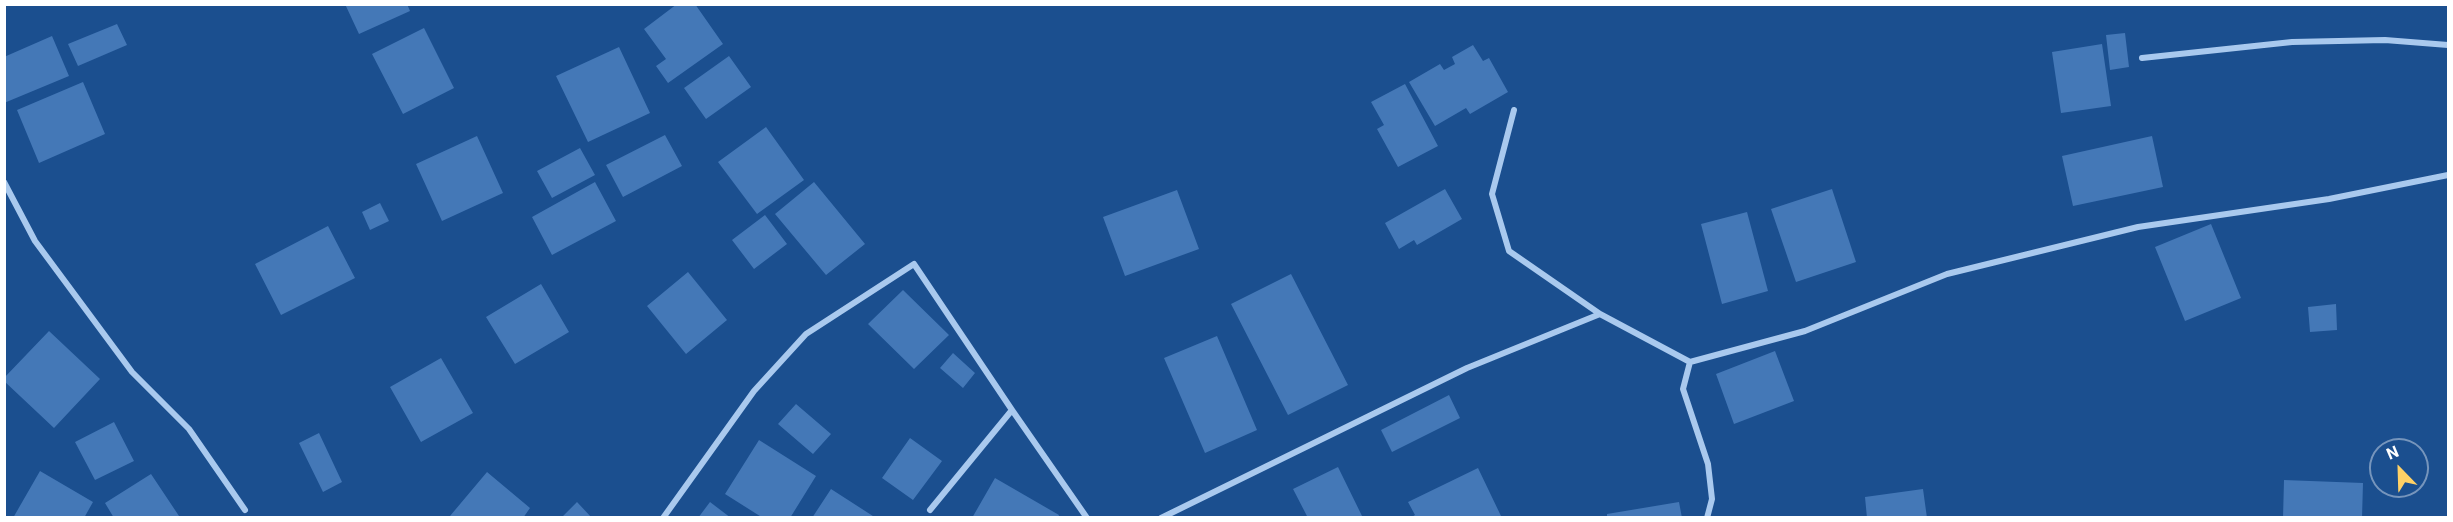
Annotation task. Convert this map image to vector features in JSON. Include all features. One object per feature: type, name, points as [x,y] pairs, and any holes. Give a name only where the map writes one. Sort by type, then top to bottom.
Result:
[{"type":"street","points":[[2142,58],[2292,42],[2385,40],[2448,45]]},
{"type":"street","points":[[1514,110],[1492,194],[1509,251],[1600,314],[1690,362],[1805,331],[1947,274],[2138,227],[2329,199],[2448,175]]},
{"type":"street","points":[[4,182],[35,241],[132,372],[189,429],[245,510]]},
{"type":"street","points":[[663,518],[754,391],[806,334],[914,264],[1087,518]]},
{"type":"street","points":[[1161,518],[1467,368],[1600,314]]},
{"type":"street","points":[[1690,362],[1683,389],[1708,464],[1712,500],[1707,518]]},
{"type":"street","points":[[930,510],[1012,410]]},
{"type":"building","points":[[345,4],[407,4],[410,11],[359,34]]},
{"type":"building","points":[[677,4],[695,4],[723,44],[668,83],[656,66],[666,59],[644,29]]},
{"type":"building","points":[[117,24],[127,45],[78,66],[68,44]]},
{"type":"building","points":[[424,28],[454,88],[403,114],[372,54]]},
{"type":"building","points":[[2125,33],[2129,67],[2110,70],[2106,35]]},
{"type":"building","points":[[52,36],[69,76],[4,103],[4,57]]},
{"type":"building","points":[[2102,44],[2111,106],[2061,113],[2052,52]]},
{"type":"building","points":[[1473,45],[1483,61],[1489,58],[1508,92],[1470,114],[1466,108],[1435,126],[1409,82],[1440,64],[1444,70],[1455,64],[1452,57]]},
{"type":"building","points":[[619,47],[650,113],[588,142],[556,76]]},
{"type":"building","points":[[729,56],[751,87],[706,119],[684,88]]},
{"type":"building","points":[[83,82],[105,134],[39,163],[17,110]]},
{"type":"building","points":[[1405,84],[1438,146],[1398,167],[1377,129],[1384,125],[1371,102]]},
{"type":"building","points":[[766,127],[804,180],[757,214],[718,162]]},
{"type":"building","points":[[665,135],[682,166],[623,197],[606,165]]},
{"type":"building","points":[[477,136],[503,193],[442,221],[416,164]]},
{"type":"building","points":[[2152,136],[2163,187],[2073,206],[2062,156]]},
{"type":"building","points":[[580,148],[595,175],[552,198],[537,171]]},
{"type":"building","points":[[595,182],[616,221],[552,255],[532,217]]},
{"type":"building","points":[[814,182],[865,244],[826,275],[775,214]]},
{"type":"building","points":[[1445,189],[1462,219],[1417,245],[1414,240],[1399,249],[1385,223]]},
{"type":"building","points":[[1832,189],[1856,262],[1796,282],[1771,209]]},
{"type":"building","points":[[1177,190],[1199,249],[1125,276],[1103,217]]},
{"type":"building","points":[[380,203],[389,221],[370,230],[362,212]]},
{"type":"building","points":[[1747,212],[1768,291],[1722,304],[1701,224]]},
{"type":"building","points":[[765,215],[787,244],[754,269],[732,240]]},
{"type":"building","points":[[2211,224],[2241,298],[2185,321],[2155,247]]},
{"type":"building","points":[[328,226],[355,278],[281,315],[255,264]]},
{"type":"building","points":[[688,272],[727,320],[686,354],[647,306]]},
{"type":"building","points":[[1291,274],[1348,385],[1288,415],[1231,304]]},
{"type":"building","points":[[541,284],[569,332],[515,364],[486,317]]},
{"type":"building","points":[[903,290],[949,335],[914,369],[868,324]]},
{"type":"building","points":[[2336,304],[2337,330],[2310,332],[2308,307]]},
{"type":"building","points":[[49,331],[100,379],[54,428],[4,381],[4,378]]},
{"type":"building","points":[[1217,336],[1257,430],[1205,453],[1164,358]]},
{"type":"building","points":[[1775,351],[1794,401],[1734,424],[1716,374]]},
{"type":"building","points":[[953,353],[975,373],[963,388],[940,368]]},
{"type":"building","points":[[441,358],[473,413],[421,442],[390,387]]},
{"type":"building","points":[[1449,395],[1460,418],[1392,452],[1381,430]]},
{"type":"building","points":[[796,404],[831,434],[813,454],[778,424]]},
{"type":"building","points":[[114,422],[134,461],[95,480],[75,442]]},
{"type":"building","points":[[319,433],[342,482],[323,492],[299,443]]},
{"type":"building","points":[[910,438],[942,461],[913,500],[882,478]]},
{"type":"building","points":[[759,440],[816,476],[790,518],[763,518],[725,494]]},
{"type":"building","points":[[1338,467],[1363,518],[1308,518],[1293,489]]},
{"type":"building","points":[[1478,468],[1501,516],[1410,518],[1415,515],[1408,502]]},
{"type":"building","points":[[40,471],[93,502],[84,518],[13,518]]},
{"type":"building","points":[[487,472],[530,508],[523,518],[452,518],[450,516]]},
{"type":"building","points":[[151,474],[179,516],[176,518],[114,518],[105,503]]},
{"type":"building","points":[[995,478],[1059,515],[1058,518],[972,518]]},
{"type":"building","points":[[2284,480],[2363,483],[2362,518],[2283,518]]},
{"type":"building","points":[[831,489],[876,518],[812,518]]},
{"type":"building","points":[[1923,489],[1927,518],[1867,518],[1865,497]]},
{"type":"building","points":[[577,502],[592,518],[564,518],[563,516]]},
{"type":"building","points":[[710,502],[731,518],[698,518]]},
{"type":"building","points":[[1679,502],[1682,518],[1607,518],[1607,514]]}]
